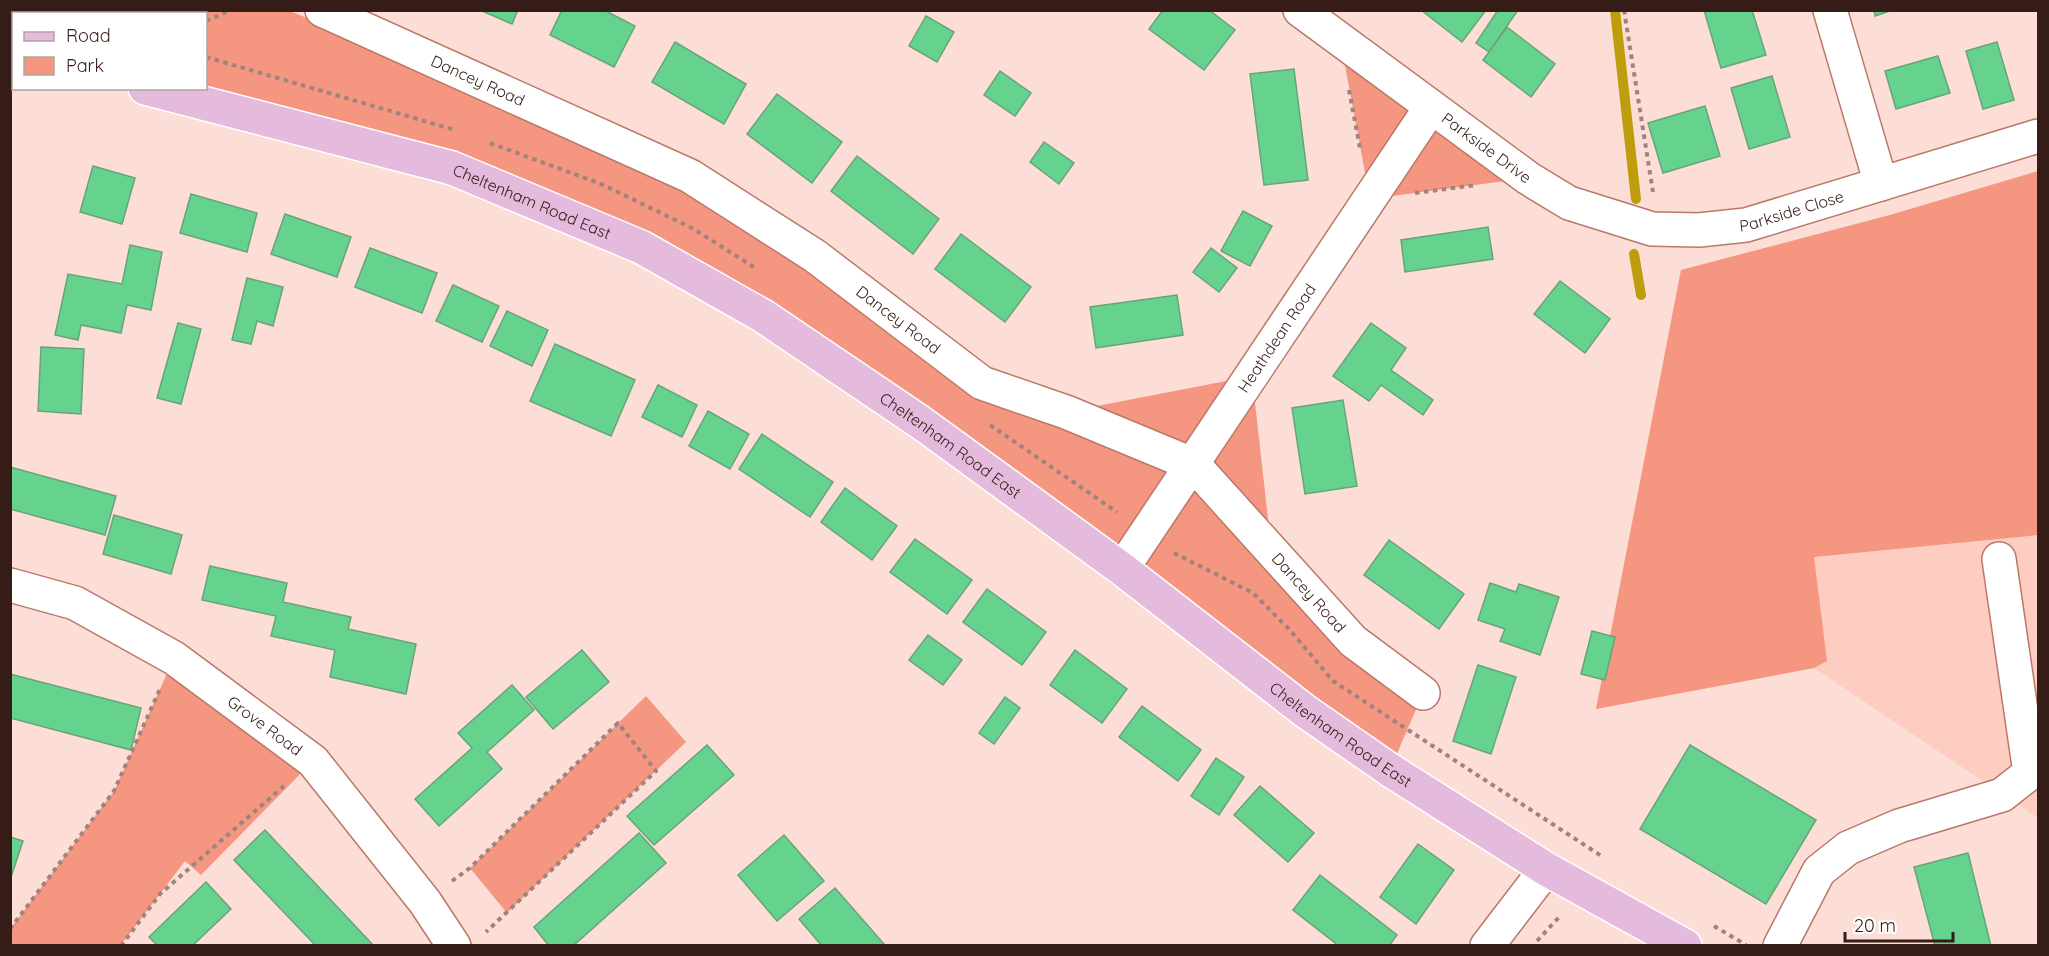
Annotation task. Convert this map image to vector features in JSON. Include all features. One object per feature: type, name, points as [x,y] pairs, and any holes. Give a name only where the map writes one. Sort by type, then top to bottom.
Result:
[{"type":"main road","name":"Cheltenham Road East","points":[[153,90],[452,168],[641,247],[772,323],[920,422],[1122,569],[1305,711],[1390,770],[1546,869],[1685,945]]},
{"type":"street","name":"Dancey Road","points":[[322,10],[690,176],[815,256],[982,383],[1066,412],[1194,465],[1353,641],[1423,693]]},
{"type":"street","name":"Parkside Drive","points":[[1300,10],[1528,178],[1569,203],[1652,229],[1699,230]]},
{"type":"street","points":[[1830,10],[1881,184]]},
{"type":"street","name":"Heathdean Road","points":[[1122,569],[1194,465],[1431,107]]},
{"type":"street","name":"Parkside Close","points":[[1699,230],[1746,225],[2038,136]]},
{"type":"street","points":[[1780,945],[1819,872],[1848,848],[1899,826],[2002,795],[2030,773],[1999,559]]},
{"type":"street","name":"Grove Road","points":[[10,585],[75,603],[174,658],[313,761],[425,902],[466,942]]},
{"type":"street","points":[[1487,945],[1546,869]]},
{"type":"path","points":[[207,21],[231,10]]},
{"type":"path","points":[[1623,10],[1655,202],[1652,229]]},
{"type":"path","points":[[10,929],[114,791],[174,658]]},
{"type":"path","points":[[1363,701],[1611,862]]},
{"type":"path","points":[[425,902],[470,868],[618,723],[656,771],[466,942]]},
{"type":"path","points":[[121,945],[160,894],[313,761]]},
{"type":"path","points":[[1711,924],[1746,945]]},
{"type":"shaded area","points":[[2038,171],[2038,818],[1814,668],[1596,709],[1681,270],[1890,215]]},
{"type":"green space","points":[[42,11],[290,11],[690,176],[982,383],[1066,412],[1252,376],[1272,554],[1423,693],[1390,770],[641,247],[207,88],[207,12]]},
{"type":"green space","points":[[1340,39],[1528,178],[1370,199]]},
{"type":"green space","points":[[2038,171],[2038,535],[1814,557],[1827,661],[1814,668],[1596,709],[1681,270],[1890,215]]},
{"type":"green space","points":[[174,658],[313,761],[201,875],[185,861],[121,945],[11,945],[10,929],[114,791]]},
{"type":"green space","points":[[646,696],[686,742],[507,913],[470,868]]},
{"type":"building","points":[[480,10],[518,10],[512,24]]},
{"type":"building","points":[[562,10],[604,10],[635,26],[614,67],[550,35]]},
{"type":"building","points":[[1163,10],[1209,10],[1235,30],[1204,70],[1149,29]]},
{"type":"building","points":[[1421,10],[1486,10],[1462,42]]},
{"type":"building","points":[[1498,10],[1518,10],[1489,52],[1476,43]]},
{"type":"building","points":[[1704,10],[1752,10],[1766,55],[1721,68]]},
{"type":"building","points":[[1874,10],[1893,10],[1875,16]]},
{"type":"building","points":[[926,16],[954,32],[937,62],[909,46]]},
{"type":"building","points":[[1507,27],[1555,64],[1531,97],[1483,60]]},
{"type":"building","points":[[675,42],[746,84],[724,124],[652,82]]},
{"type":"building","points":[[1997,42],[2014,100],[1983,109],[1966,51]]},
{"type":"building","points":[[1938,56],[1950,93],[1896,109],[1885,71]]},
{"type":"building","points":[[1294,69],[1308,180],[1264,185],[1250,74]]},
{"type":"building","points":[[1000,71],[1031,93],[1015,116],[984,95]]},
{"type":"building","points":[[1772,76],[1790,137],[1749,149],[1731,88]]},
{"type":"building","points":[[777,94],[842,142],[812,183],[747,134]]},
{"type":"building","points":[[1705,106],[1720,156],[1663,173],[1648,123]]},
{"type":"building","points":[[1044,142],[1074,163],[1059,184],[1030,162]]},
{"type":"building","points":[[857,156],[939,219],[913,254],[831,191]]},
{"type":"building","points":[[93,166],[135,178],[122,224],[80,212]]},
{"type":"building","points":[[191,194],[257,213],[247,252],[180,233]]},
{"type":"building","points":[[1243,211],[1272,226],[1250,266],[1221,251]]},
{"type":"building","points":[[285,214],[351,237],[337,277],[271,254]]},
{"type":"building","points":[[1488,227],[1493,259],[1405,272],[1401,240]]},
{"type":"building","points":[[961,234],[1031,287],[1005,322],[935,269]]},
{"type":"building","points":[[130,245],[162,252],[151,310],[127,305],[121,333],[81,325],[78,340],[55,335],[68,274],[122,284]]},
{"type":"building","points":[[370,248],[437,273],[422,313],[355,287]]},
{"type":"building","points":[[1211,248],[1237,268],[1219,292],[1193,272]]},
{"type":"building","points":[[247,278],[283,287],[273,326],[257,321],[251,344],[232,340]]},
{"type":"building","points":[[1560,281],[1610,319],[1585,353],[1534,314]]},
{"type":"building","points":[[453,285],[499,306],[482,342],[436,321]]},
{"type":"building","points":[[1177,295],[1183,335],[1096,348],[1090,307]]},
{"type":"building","points":[[507,311],[548,330],[532,366],[490,346]]},
{"type":"building","points":[[178,323],[201,329],[181,404],[157,398]]},
{"type":"building","points":[[1371,323],[1406,348],[1391,370],[1433,400],[1423,415],[1381,385],[1369,401],[1333,376]]},
{"type":"building","points":[[555,344],[635,380],[611,436],[530,401]]},
{"type":"building","points":[[41,347],[84,349],[81,414],[38,411]]},
{"type":"building","points":[[658,385],[697,405],[682,437],[642,417]]},
{"type":"building","points":[[1343,400],[1357,486],[1305,494],[1292,408]]},
{"type":"building","points":[[708,411],[749,434],[730,469],[689,446]]},
{"type":"building","points":[[762,434],[833,482],[810,517],[739,469]]},
{"type":"building","points":[[10,467],[116,496],[105,535],[10,509]]},
{"type":"building","points":[[845,488],[897,526],[872,560],[821,522]]},
{"type":"building","points":[[114,515],[182,535],[171,574],[103,554]]},
{"type":"building","points":[[915,539],[972,580],[947,614],[890,572]]},
{"type":"building","points":[[1389,540],[1464,594],[1439,629],[1364,575]]},
{"type":"building","points":[[210,566],[287,583],[283,602],[351,617],[348,629],[416,644],[406,694],[330,677],[335,650],[271,636],[276,616],[202,600]]},
{"type":"building","points":[[1490,583],[1516,592],[1519,584],[1559,597],[1540,655],[1500,641],[1505,629],[1478,620]]},
{"type":"building","points":[[987,589],[1046,632],[1022,665],[963,622]]},
{"type":"building","points":[[1592,631],[1615,637],[1605,680],[1581,674]]},
{"type":"building","points":[[928,635],[962,660],[943,685],[909,660]]},
{"type":"building","points":[[582,650],[609,682],[553,729],[526,697]]},
{"type":"building","points":[[1075,650],[1127,689],[1102,723],[1050,685]]},
{"type":"building","points":[[1478,665],[1516,677],[1491,754],[1453,741]]},
{"type":"building","points":[[10,674],[141,708],[131,750],[10,718]]},
{"type":"building","points":[[512,685],[534,710],[487,752],[502,769],[439,826],[415,799],[472,748],[458,733]]},
{"type":"building","points":[[1005,697],[1020,708],[994,744],[979,733]]},
{"type":"building","points":[[1142,706],[1201,750],[1178,781],[1119,737]]},
{"type":"building","points":[[707,745],[734,775],[654,845],[627,816]]},
{"type":"building","points":[[1690,745],[1816,820],[1766,904],[1640,829]]},
{"type":"building","points":[[1216,758],[1244,777],[1219,815],[1191,796]]},
{"type":"building","points":[[1260,786],[1314,833],[1288,862],[1234,815]]},
{"type":"building","points":[[265,830],[374,946],[316,946],[234,860]]},
{"type":"building","points":[[639,833],[666,863],[573,946],[549,946],[534,927]]},
{"type":"building","points":[[784,835],[824,881],[777,921],[738,875]]},
{"type":"building","points":[[10,837],[23,841],[10,880]]},
{"type":"building","points":[[1418,844],[1454,870],[1416,924],[1380,897]]},
{"type":"building","points":[[1968,853],[1991,946],[1935,946],[1914,867]]},
{"type":"building","points":[[1320,875],[1397,935],[1389,946],[1339,946],[1293,910]]},
{"type":"building","points":[[206,882],[231,909],[192,946],[158,946],[149,937]]},
{"type":"building","points":[[835,888],[884,944],[883,946],[822,946],[799,919]]},
{"type":"waterway","points":[[1615,10],[1636,199]]},
{"type":"waterway","points":[[1634,254],[1641,295]]}]
